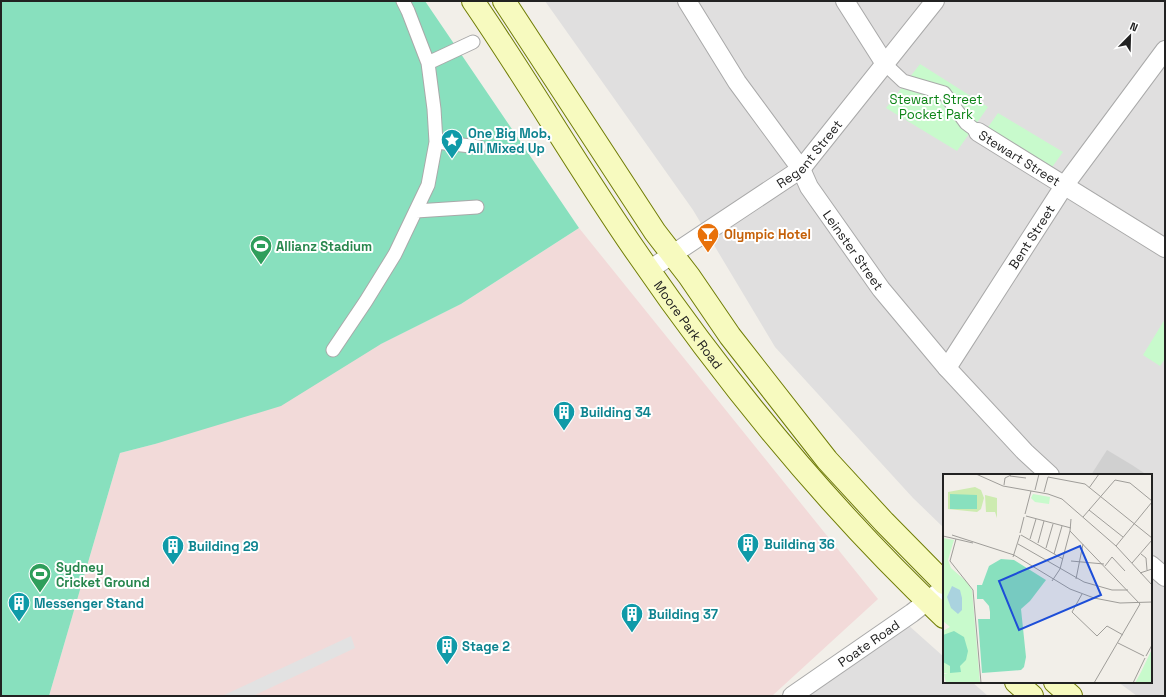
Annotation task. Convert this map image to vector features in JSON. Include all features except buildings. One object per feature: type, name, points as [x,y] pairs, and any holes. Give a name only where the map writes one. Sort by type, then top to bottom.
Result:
[{"type":"main road","name":"Moore Park Road","points":[[473,1],[612,216],[649,270],[740,393],[815,483],[867,541],[943,616]]},
{"type":"main road","name":"Moore Park Road","points":[[504,1],[655,232],[689,276],[730,336],[827,460],[884,522],[943,582]]},
{"type":"main road","points":[[1017,683],[1032,696]]},
{"type":"main road","points":[[1056,683],[1071,696]]},
{"type":"street","points":[[333,350],[395,254],[428,185],[436,142],[434,109],[428,63],[408,11],[402,1]]},
{"type":"street","name":"Leinster Street","points":[[687,1],[737,82],[801,169],[808,187],[881,289],[947,368],[1025,452],[1049,474]]},
{"type":"street","name":"Stewart Street","points":[[845,1],[885,64],[903,81],[944,93],[966,123],[978,132],[1165,248]]},
{"type":"street","name":"Regent Street","points":[[649,270],[801,169],[935,1]]},
{"type":"street","points":[[428,63],[473,42]]},
{"type":"street","name":"Bent Street","points":[[947,368],[1064,186],[1165,50]]},
{"type":"street","points":[[436,142],[479,147]]},
{"type":"street","points":[[416,211],[477,207]]},
{"type":"street","points":[[1152,566],[1165,577]]},
{"type":"street","name":"Poate Road","points":[[792,696],[943,589]]},
{"type":"shaded area","points":[[545,1],[1165,1],[1165,696],[1137,696],[1119,683],[1152,683],[1152,474],[943,474],[943,527],[913,498],[775,347],[693,210]]},
{"type":"shaded area","points":[[579,228],[878,599],[772,696],[49,696],[120,453],[155,444],[381,344],[461,304]]},
{"type":"shaded area","points":[[1107,450],[1146,474],[1092,474]]},
{"type":"shaded area","points":[[907,624],[943,656],[943,683],[973,683],[988,696],[793,696]]},
{"type":"shaded area","points":[[351,636],[355,648],[253,696],[222,696]]},
{"type":"green space","name":"Allianz Stadium","points":[[1,1],[425,1],[579,228],[461,304],[381,344],[281,406],[120,453],[49,696],[1,696]]},
{"type":"green space","name":"Stewart Street Pocket Park","points":[[920,64],[988,107],[957,151],[886,108]]},
{"type":"green space","points":[[998,113],[1063,152],[1050,170],[986,130]]},
{"type":"green space","points":[[1165,319],[1165,359],[1160,366],[1143,355]]},
{"type":"place","name":"One Big Mob, All Mixed Up","points":[[452,160]]},
{"type":"place","name":"Olympic Hotel","points":[[708,254]]},
{"type":"place","name":"Allianz Stadium","points":[[261,266]]},
{"type":"place","name":"Building 34","points":[[564,432]]},
{"type":"place","name":"Building 36","points":[[748,564]]},
{"type":"place","name":"Building 29","points":[[173,566]]},
{"type":"place","name":"Sydney Cricket Ground","points":[[40,594]]},
{"type":"place","name":"Messenger Stand","points":[[19,622]]},
{"type":"place","name":"Building 37","points":[[632,634]]},
{"type":"place","name":"Stage 2","points":[[447,666]]}]
